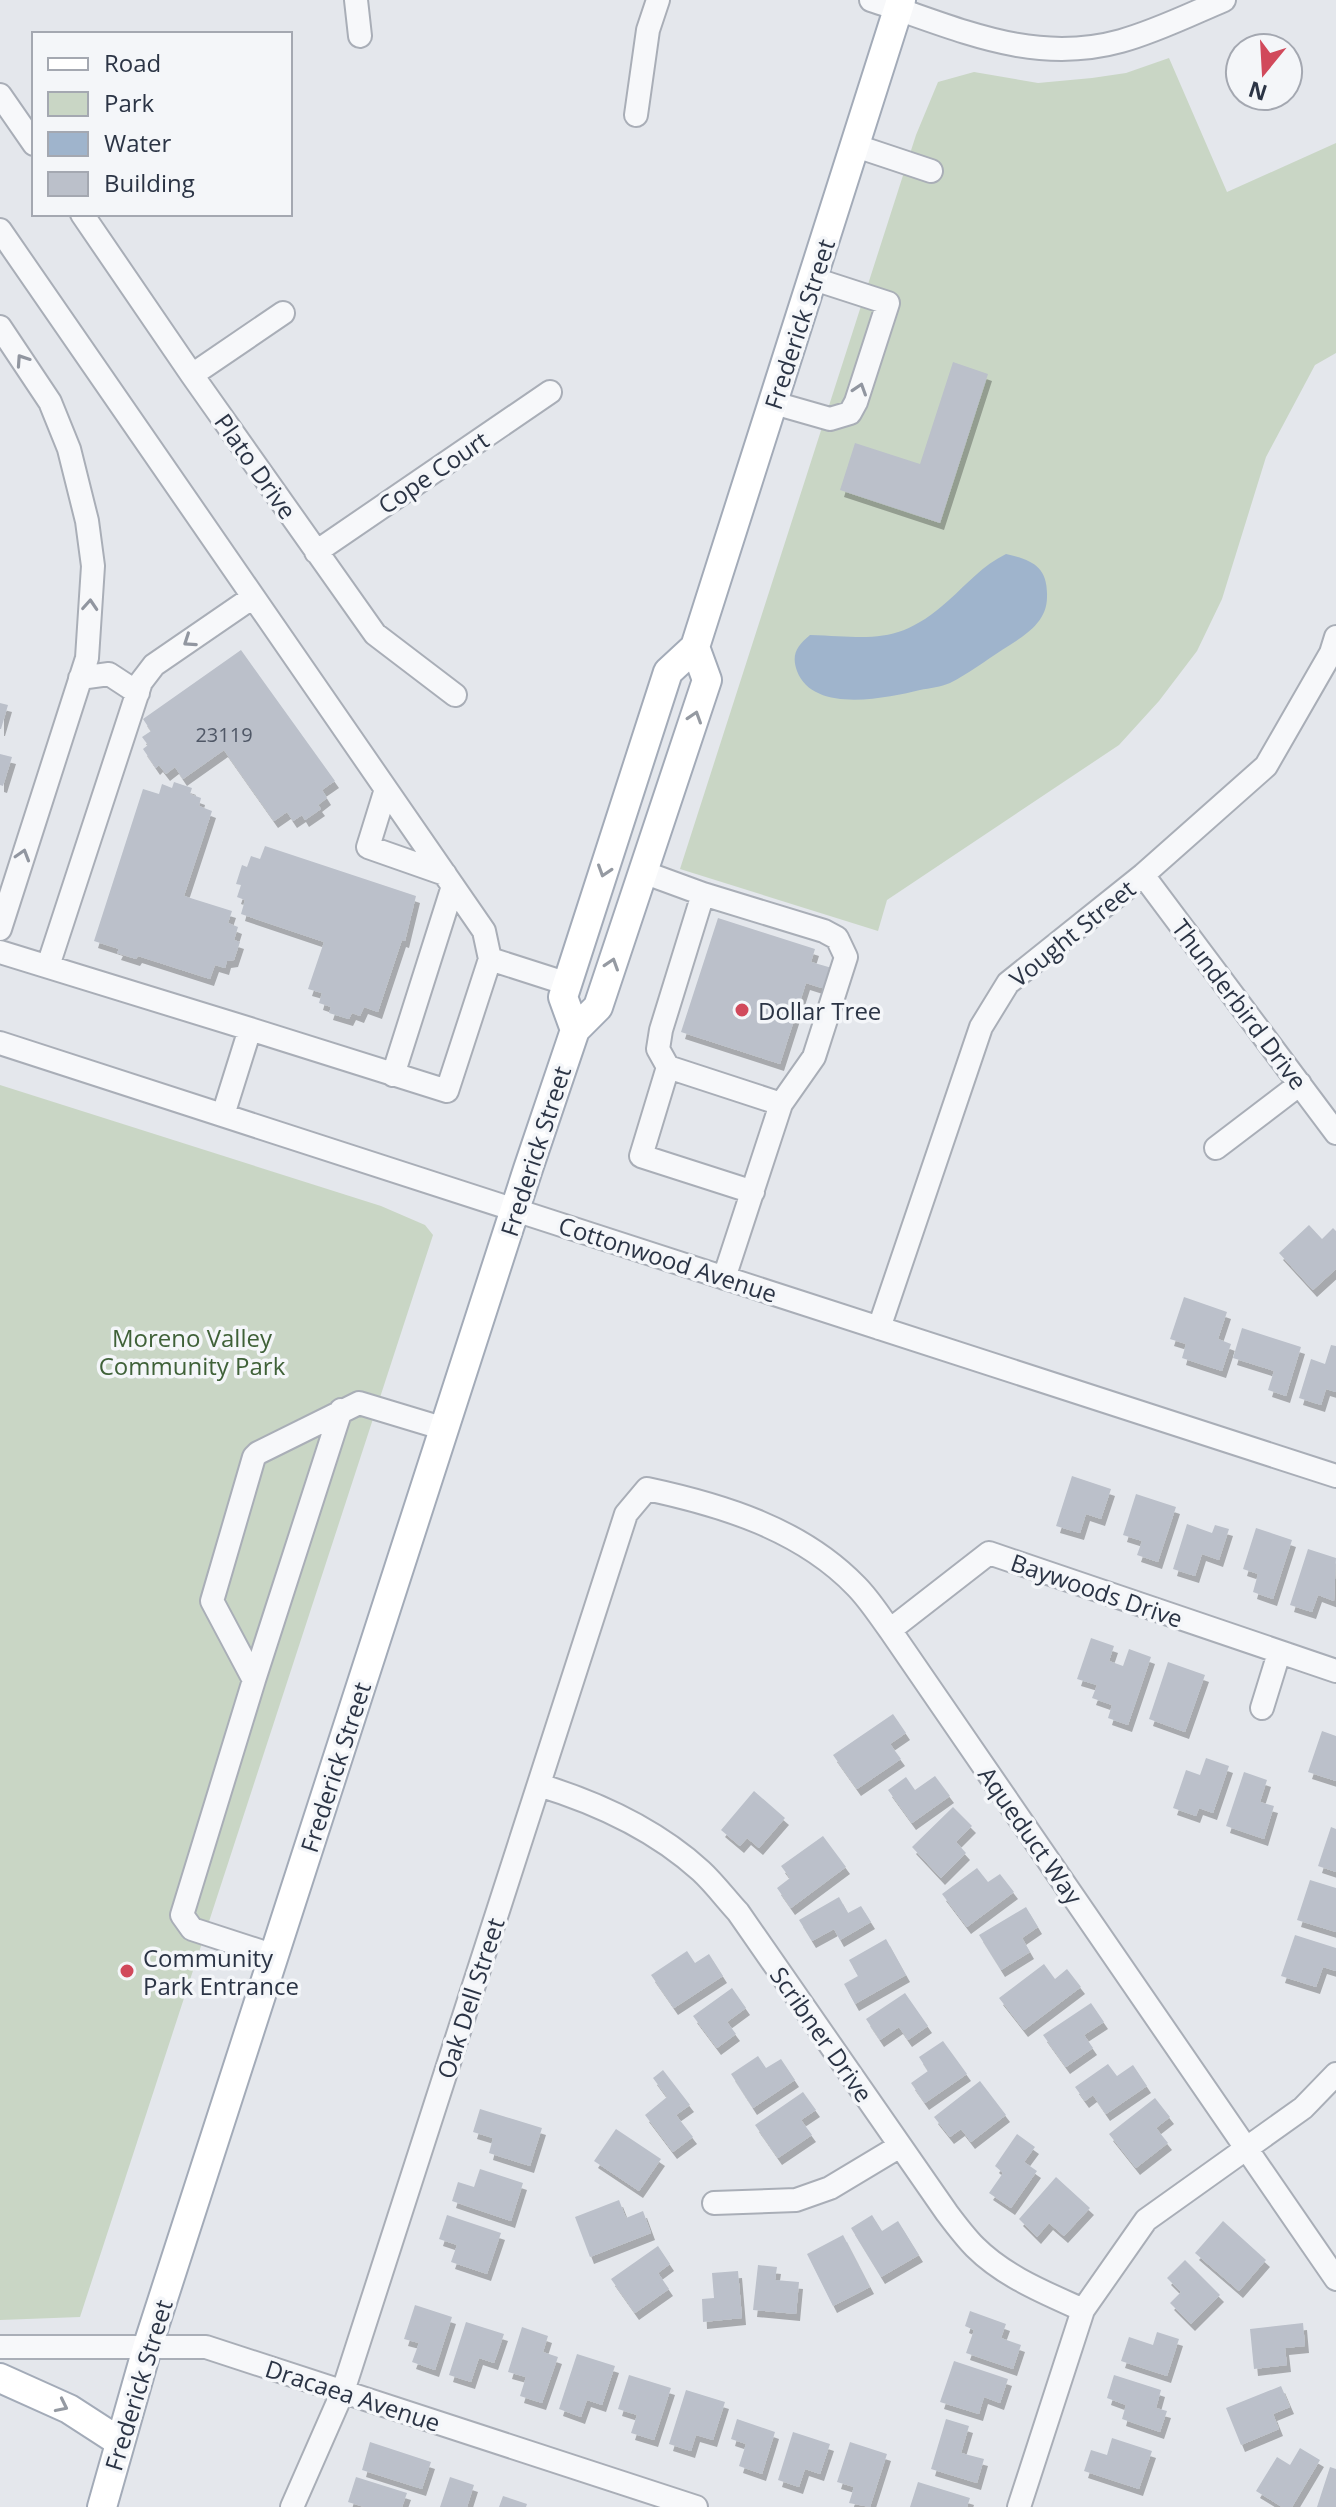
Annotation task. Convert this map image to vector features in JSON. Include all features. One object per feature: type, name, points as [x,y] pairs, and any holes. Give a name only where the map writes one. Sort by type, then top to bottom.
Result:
[{"type":"main road","name":"Frederick Street","points":[[575,1030],[563,997],[668,672],[695,647],[900,4]]},
{"type":"main road","name":"Frederick Street","points":[[102,2507],[148,2345],[515,1209],[575,1030],[598,1007],[707,680],[695,647]]},
{"type":"main road","points":[[643,872],[632,858],[633,839],[655,764],[648,735]]},
{"type":"main road","points":[[0,2378],[69,2409],[120,2442]]},
{"type":"street","points":[[356,0],[360,36]]},
{"type":"street","points":[[636,115],[648,30],[658,0]]},
{"type":"street","points":[[871,0],[900,4],[1009,45],[1062,50],[1094,47],[1136,37],[1224,0]]},
{"type":"street","points":[[0,95],[32,141]]},
{"type":"street","points":[[856,146],[931,171]]},
{"type":"street","name":"Plato Drive","points":[[83,216],[375,634],[455,695]]},
{"type":"street","points":[[0,230],[484,931],[490,959],[447,1091],[0,952]]},
{"type":"street","points":[[774,403],[830,419],[850,413],[888,303],[814,279]]},
{"type":"street","points":[[192,375],[283,313]]},
{"type":"street","points":[[0,327],[50,402],[69,449],[87,521],[93,566],[87,658],[0,929]]},
{"type":"street","name":"Cope Court","points":[[316,552],[550,392]]},
{"type":"street","points":[[48,966],[141,682],[154,665],[253,597]]},
{"type":"street","name":"Vought Street","points":[[879,1328],[981,1027],[1008,983],[1143,875],[1266,766],[1331,653],[1336,637]]},
{"type":"street","points":[[80,678],[109,674],[138,693]]},
{"type":"street","points":[[386,789],[368,847],[449,880]]},
{"type":"street","points":[[643,872],[824,931],[837,938],[846,957],[814,1057],[781,1104],[724,1278]]},
{"type":"street","name":"Thunderbird Drive","points":[[1143,875],[1336,1133]]},
{"type":"street","points":[[393,1075],[449,880]]},
{"type":"street","points":[[703,894],[658,1049],[668,1067],[781,1104]]},
{"type":"street","points":[[490,959],[568,984]]},
{"type":"street","points":[[223,1115],[250,1029]]},
{"type":"street","name":"Cottonwood Avenue","points":[[0,1043],[1336,1476]]},
{"type":"street","points":[[668,1067],[641,1156],[753,1192]]},
{"type":"street","points":[[1216,1148],[1300,1084]]},
{"type":"street","points":[[254,1680],[212,1601],[254,1457],[359,1403],[445,1429]]},
{"type":"street","points":[[275,1956],[192,1929],[182,1915],[341,1410]]},
{"type":"street","name":"Aqueduct Way","points":[[647,1489],[693,1499],[802,1542],[857,1587],[890,1630],[1336,2279]]},
{"type":"street","name":"Oak Dell Street","points":[[292,2507],[343,2391],[626,1514],[647,1489]]},
{"type":"street","name":"Baywoods Drive","points":[[890,1630],[989,1553],[1336,1671]]},
{"type":"street","points":[[1262,1708],[1279,1653]]},
{"type":"street","name":"Scribner Drive","points":[[539,1785],[580,1797],[616,1813],[666,1844],[701,1871],[738,1912],[947,2213],[976,2248],[1004,2270],[1038,2290],[1083,2310]]},
{"type":"street","points":[[1019,2507],[1083,2310],[1146,2220],[1303,2108],[1336,2074]]},
{"type":"street","points":[[714,2203],[796,2200],[830,2188],[900,2146]]},
{"type":"street","name":"Dracaea Avenue","points":[[0,2347],[206,2347],[696,2507]]},
{"type":"green space","points":[[1169,58],[1227,192],[1336,143],[1336,353],[1315,365],[1266,457],[1222,599],[1197,651],[1159,701],[1119,745],[887,900],[878,931],[680,869],[916,135],[938,82],[974,72],[1038,83],[1092,78],[1126,73]]},
{"type":"green space","name":"Moreno Valley Community Park","points":[[0,1085],[381,1206],[425,1225],[433,1235],[80,2317],[0,2320]]},
{"type":"water","points":[[1006,554],[1031,562],[1042,572],[1047,587],[1043,615],[1025,635],[957,679],[943,686],[852,700],[818,693],[806,684],[797,671],[796,651],[810,635],[868,637],[899,632],[931,615],[982,569]]},
{"type":"building","points":[[953,362],[988,374],[940,523],[840,490],[855,443],[920,464]]},
{"type":"building","points":[[241,650],[335,781],[322,790],[327,798],[318,805],[321,809],[305,820],[302,815],[293,821],[287,812],[274,821],[224,750],[183,779],[175,767],[166,774],[159,765],[156,768],[143,749],[148,745],[142,737],[151,731],[143,719]]},
{"type":"building","points":[[0,703],[8,705],[1,729],[0,729]]},
{"type":"building","points":[[0,754],[12,757],[3,786],[0,785]]},
{"type":"building","points":[[174,782],[192,788],[190,794],[201,798],[199,806],[212,811],[184,896],[232,911],[228,923],[238,927],[234,940],[240,942],[234,960],[227,961],[225,968],[215,965],[210,979],[138,956],[136,959],[117,953],[119,949],[94,941],[143,789],[159,794],[162,784],[172,788]]},
{"type":"building","points":[[265,846],[416,896],[405,941],[402,940],[378,1012],[364,1007],[360,1016],[352,1013],[349,1019],[329,1013],[331,1007],[319,1003],[322,993],[308,989],[324,942],[241,914],[245,900],[237,897],[241,885],[236,884],[242,865],[247,867],[251,856],[260,859]]},
{"type":"building","name":"Dollar Tree","points":[[718,918],[815,949],[811,962],[832,968],[825,989],[806,983],[780,1064],[681,1032]]},
{"type":"building","points":[[1309,1225],[1322,1239],[1333,1228],[1336,1231],[1336,1269],[1313,1290],[1279,1253]]},
{"type":"building","points":[[1184,1297],[1227,1312],[1218,1339],[1231,1344],[1222,1371],[1182,1358],[1186,1344],[1170,1339]]},
{"type":"building","points":[[1242,1328],[1301,1347],[1286,1396],[1268,1390],[1274,1371],[1233,1358]]},
{"type":"building","points":[[1331,1345],[1336,1346],[1336,1392],[1326,1389],[1321,1405],[1299,1398],[1311,1359],[1325,1364]]},
{"type":"building","points":[[1072,1476],[1111,1489],[1101,1519],[1086,1514],[1080,1533],[1056,1526]]},
{"type":"building","points":[[1136,1494],[1176,1507],[1158,1562],[1137,1555],[1142,1541],[1123,1535]]},
{"type":"building","points":[[1187,1524],[1212,1533],[1215,1525],[1229,1529],[1219,1560],[1202,1554],[1195,1576],[1173,1569]]},
{"type":"building","points":[[1256,1528],[1292,1540],[1273,1599],[1253,1592],[1258,1574],[1243,1569]]},
{"type":"building","points":[[1308,1549],[1336,1558],[1334,1601],[1318,1595],[1312,1612],[1290,1605]]},
{"type":"building","points":[[1091,1638],[1114,1646],[1109,1661],[1123,1666],[1129,1649],[1151,1657],[1128,1725],[1108,1718],[1112,1705],[1092,1698],[1097,1685],[1077,1679]]},
{"type":"building","points":[[1168,1662],[1205,1675],[1185,1732],[1149,1719]]},
{"type":"building","points":[[893,1714],[906,1733],[890,1744],[901,1759],[857,1789],[833,1755]]},
{"type":"building","points":[[1322,1731],[1336,1736],[1336,1781],[1308,1772]]},
{"type":"building","points":[[1206,1758],[1229,1766],[1213,1813],[1199,1808],[1196,1816],[1173,1808],[1186,1770],[1200,1775]]},
{"type":"building","points":[[1244,1772],[1267,1780],[1260,1802],[1274,1806],[1264,1839],[1226,1826]]},
{"type":"building","points":[[935,1776],[950,1796],[912,1823],[888,1790],[906,1777],[915,1790]]},
{"type":"building","points":[[754,1791],[785,1818],[759,1848],[747,1838],[740,1846],[721,1830]]},
{"type":"building","points":[[953,1807],[972,1826],[956,1842],[966,1853],[941,1878],[912,1847]]},
{"type":"building","points":[[1331,1827],[1336,1829],[1336,1872],[1318,1866]]},
{"type":"building","points":[[823,1836],[846,1867],[791,1908],[777,1888],[790,1878],[781,1866]]},
{"type":"building","points":[[977,1868],[988,1882],[1000,1874],[1014,1892],[967,1927],[942,1894]]},
{"type":"building","points":[[1310,1880],[1336,1888],[1336,1932],[1297,1920]]},
{"type":"building","points":[[839,1897],[848,1913],[861,1906],[871,1922],[840,1940],[834,1929],[812,1941],[799,1920]]},
{"type":"building","points":[[1026,1907],[1038,1927],[1022,1938],[1030,1952],[1001,1970],[979,1935]]},
{"type":"building","points":[[1295,1935],[1336,1948],[1336,1971],[1323,1967],[1316,1987],[1281,1976]]},
{"type":"building","points":[[886,1939],[906,1975],[855,2004],[844,1984],[858,1976],[849,1960]]},
{"type":"building","points":[[687,1951],[695,1963],[709,1954],[723,1976],[674,2008],[651,1975]]},
{"type":"building","points":[[1044,1964],[1055,1979],[1067,1969],[1081,1987],[1024,2030],[999,1998]]},
{"type":"building","points":[[732,1988],[746,2008],[727,2022],[736,2034],[717,2048],[693,2016]]},
{"type":"building","points":[[905,1993],[928,2026],[908,2040],[899,2027],[880,2040],[866,2019]]},
{"type":"building","points":[[1091,2003],[1104,2022],[1084,2035],[1093,2048],[1066,2067],[1043,2035]]},
{"type":"building","points":[[943,2041],[967,2074],[925,2103],[911,2083],[928,2071],[919,2057]]},
{"type":"building","points":[[758,2056],[766,2068],[781,2059],[795,2080],[753,2108],[731,2074]]},
{"type":"building","points":[[1108,2064],[1117,2076],[1133,2065],[1147,2086],[1106,2114],[1093,2095],[1085,2101],[1075,2087]]},
{"type":"building","points":[[663,2070],[690,2105],[676,2115],[693,2137],[673,2152],[645,2115],[667,2097],[653,2078]]},
{"type":"building","points":[[980,2081],[1006,2115],[971,2142],[961,2129],[950,2137],[934,2117]]},
{"type":"building","points":[[803,2092],[816,2110],[801,2120],[812,2135],[778,2158],[755,2125]]},
{"type":"building","points":[[1155,2098],[1170,2117],[1156,2128],[1168,2143],[1136,2168],[1109,2134]]},
{"type":"building","points":[[480,2109],[542,2128],[530,2166],[489,2153],[493,2138],[473,2132]]},
{"type":"building","points":[[616,2129],[661,2159],[639,2191],[594,2161]]},
{"type":"building","points":[[1017,2134],[1035,2147],[1024,2162],[1037,2171],[1011,2208],[989,2193],[1003,2173],[995,2166]]},
{"type":"building","points":[[480,2169],[523,2183],[511,2221],[452,2201],[458,2182],[474,2187]]},
{"type":"building","points":[[1056,2177],[1090,2208],[1064,2236],[1049,2223],[1037,2237],[1019,2219]]},
{"type":"building","points":[[619,2200],[626,2218],[643,2211],[651,2233],[590,2257],[575,2217]]},
{"type":"building","points":[[447,2215],[501,2233],[487,2274],[451,2262],[457,2245],[439,2239]]},
{"type":"building","points":[[872,2215],[882,2231],[898,2221],[919,2255],[881,2277],[851,2228]]},
{"type":"building","points":[[1223,2221],[1266,2260],[1239,2291],[1195,2253]]},
{"type":"building","points":[[843,2235],[870,2287],[833,2306],[807,2254]]},
{"type":"building","points":[[658,2246],[670,2264],[658,2273],[669,2289],[635,2313],[611,2279]]},
{"type":"building","points":[[1185,2260],[1220,2295],[1191,2324],[1170,2303],[1181,2292],[1167,2278]]},
{"type":"building","points":[[758,2265],[777,2267],[775,2280],[799,2282],[796,2314],[753,2310]]},
{"type":"building","points":[[738,2271],[742,2318],[703,2322],[702,2299],[714,2298],[712,2273]]},
{"type":"building","points":[[415,2305],[452,2317],[435,2370],[412,2362],[419,2343],[404,2339]]},
{"type":"building","points":[[970,2311],[1006,2324],[1001,2338],[1021,2345],[1013,2369],[966,2353],[974,2330],[965,2326]]},
{"type":"building","points":[[466,2322],[504,2334],[494,2363],[479,2358],[471,2382],[449,2375]]},
{"type":"building","points":[[1303,2323],[1305,2346],[1285,2348],[1287,2365],[1254,2369],[1250,2329]]},
{"type":"building","points":[[522,2327],[548,2336],[543,2352],[558,2357],[542,2403],[520,2396],[526,2377],[508,2372]]},
{"type":"building","points":[[1157,2332],[1179,2339],[1167,2376],[1121,2361],[1129,2337],[1153,2345]]},
{"type":"building","points":[[577,2354],[615,2366],[602,2405],[587,2400],[581,2417],[559,2409]]},
{"type":"building","points":[[954,2361],[1008,2379],[1000,2403],[984,2397],[979,2414],[940,2402]]},
{"type":"building","points":[[629,2375],[671,2388],[654,2440],[631,2433],[637,2415],[618,2409]]},
{"type":"building","points":[[1114,2375],[1161,2390],[1156,2408],[1167,2411],[1160,2432],[1122,2419],[1126,2405],[1107,2398]]},
{"type":"building","points":[[1281,2386],[1290,2407],[1273,2414],[1279,2429],[1241,2445],[1226,2408]]},
{"type":"building","points":[[686,2390],[725,2402],[713,2440],[696,2435],[691,2451],[669,2444]]},
{"type":"building","points":[[737,2419],[775,2432],[762,2474],[739,2466],[746,2444],[731,2439]]},
{"type":"building","points":[[946,2419],[969,2426],[961,2453],[984,2459],[977,2483],[931,2469]]},
{"type":"building","points":[[793,2432],[830,2444],[820,2474],[805,2469],[799,2487],[778,2480]]},
{"type":"building","points":[[1112,2438],[1152,2451],[1139,2489],[1084,2471],[1091,2450],[1107,2455]]},
{"type":"building","points":[[370,2442],[431,2462],[422,2489],[362,2470]]},
{"type":"building","points":[[850,2442],[887,2454],[870,2507],[849,2503],[854,2487],[837,2482]]},
{"type":"building","points":[[1300,2448],[1320,2460],[1292,2507],[1282,2507],[1256,2491],[1277,2457],[1290,2465]]},
{"type":"building","points":[[1330,2467],[1336,2469],[1336,2507],[1317,2507]]},
{"type":"building","points":[[356,2477],[407,2493],[402,2507],[364,2507],[348,2502]]},
{"type":"building","points":[[450,2477],[474,2485],[467,2507],[440,2507]]},
{"type":"building","points":[[918,2482],[970,2498],[967,2507],[910,2507]]},
{"type":"building","points":[[503,2496],[527,2504],[526,2507],[499,2507]]},
{"type":"place","name":"Dollar Tree","points":[[742,1010]]},
{"type":"place","name":"Community Park Entrance","points":[[127,1971]]}]
